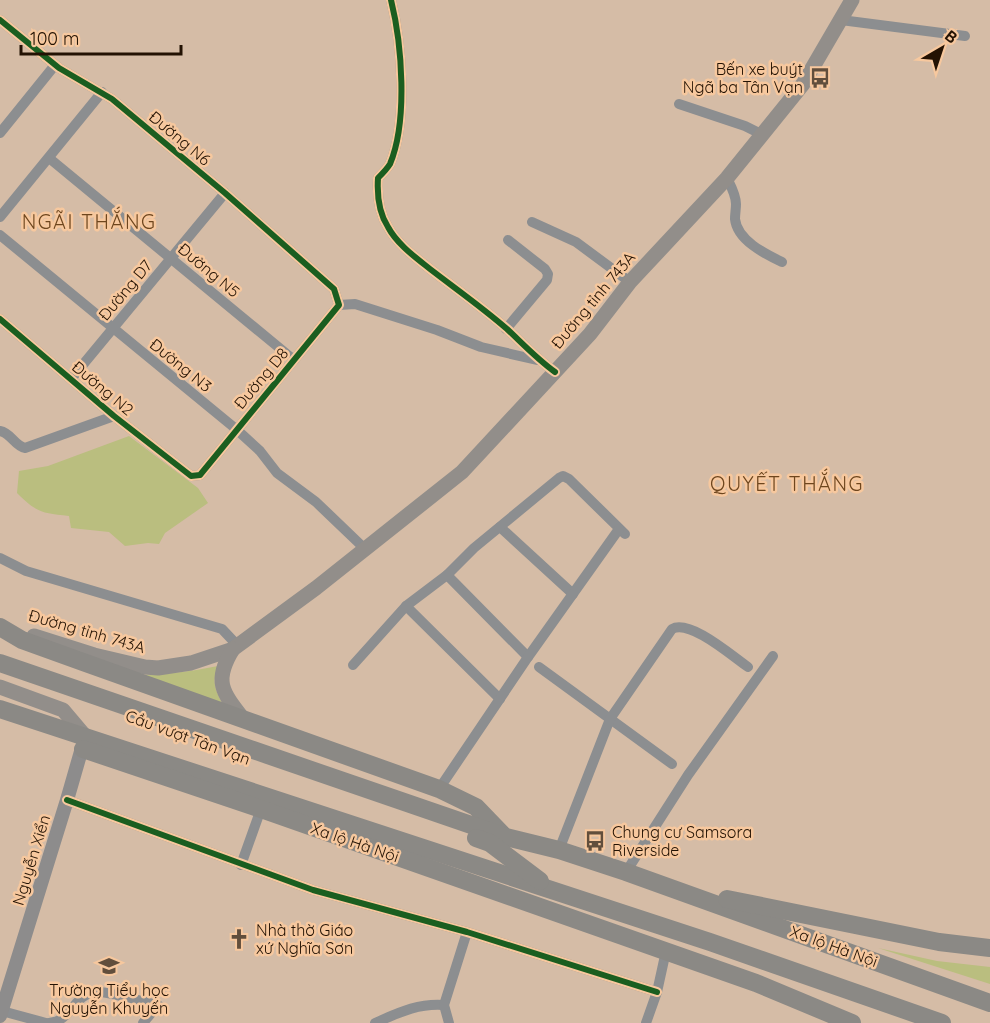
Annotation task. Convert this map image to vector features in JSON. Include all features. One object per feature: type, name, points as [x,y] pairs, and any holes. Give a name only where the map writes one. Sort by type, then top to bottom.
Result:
[{"type":"highway","points":[[0,626],[22,640],[439,789],[476,807],[506,837]]},
{"type":"highway","name":"Cầu vượt Tân Vạn","points":[[0,654],[377,794]]},
{"type":"highway","name":"Cầu vượt Tân Vạn","points":[[0,663],[377,794]]},
{"type":"highway","name":"Cầu vượt Tân Vạn","points":[[0,669],[377,794]]},
{"type":"highway","name":"Xa lộ Hà Nội","points":[[0,709],[83,742]]},
{"type":"highway","name":"Xa lộ Hà Nội","points":[[0,719],[83,742],[263,802],[551,889],[942,1023]]},
{"type":"highway","name":"Xa lộ Hà Nội","points":[[377,794],[506,837],[559,850],[626,872],[990,1003]]},
{"type":"highway","name":"Xa lộ Hà Nội","points":[[377,794],[490,843],[551,889]]},
{"type":"highway","name":"Xa lộ Hà Nội","points":[[263,802],[756,983],[852,1023]]},
{"type":"highway","points":[[684,892],[788,910],[939,942],[990,948]]},
{"type":"highway","points":[[637,918],[666,951],[710,942]]},
{"type":"main road","name":"Đường tỉnh 743A","points":[[0,626],[94,655],[145,667],[158,668],[191,663],[236,647],[316,588],[462,472],[590,334],[630,282],[727,178],[803,84],[852,0]]},
{"type":"main road","points":[[236,647],[223,665],[221,681],[228,699],[244,720]]},
{"type":"main road","points":[[0,687],[63,710],[83,742]]},
{"type":"main road","name":"Nguyễn Xiển","points":[[1,1013],[83,742]]},
{"type":"street","points":[[391,0],[398,27],[401,72],[398,136],[389,166],[378,178],[382,214],[388,228],[408,250],[555,372]]},
{"type":"street","name":"Đường N6","points":[[0,20],[55,65],[112,99],[225,193],[334,289],[339,305]]},
{"type":"street","points":[[841,20],[965,36]]},
{"type":"street","points":[[0,133],[55,65]]},
{"type":"street","points":[[0,217],[102,92]]},
{"type":"street","points":[[679,104],[745,126],[761,134]]},
{"type":"street","name":"Đường N5","points":[[49,158],[294,360]]},
{"type":"street","points":[[727,178],[735,196],[735,222],[761,252],[782,262]]},
{"type":"street","name":"Đường D7","points":[[71,379],[225,193]]},
{"type":"street","points":[[532,222],[576,242],[630,282]]},
{"type":"street","name":"Đường N3","points":[[0,235],[236,429],[260,451],[277,473],[316,501],[364,548]]},
{"type":"street","points":[[506,329],[547,280],[548,274],[545,269],[508,240]]},
{"type":"street","points":[[339,305],[355,304],[482,347],[538,360]]},
{"type":"street","name":"Đường D8","points":[[191,476],[200,475],[339,305]]},
{"type":"street","name":"Đường N2","points":[[0,319],[114,416],[191,476]]},
{"type":"street","points":[[0,431],[6,432],[19,447],[25,448],[114,416]]},
{"type":"street","points":[[352,665],[406,606],[447,575],[500,527],[563,477],[569,479],[622,532],[573,594],[528,657],[439,789]]},
{"type":"street","points":[[500,527],[573,594]]},
{"type":"street","points":[[0,558],[26,571],[222,629],[236,647]]},
{"type":"street","points":[[447,575],[528,657]]},
{"type":"street","points":[[406,606],[500,699]]},
{"type":"street","points":[[559,850],[610,719],[672,629],[677,626],[692,629],[748,667]]},
{"type":"street","points":[[626,872],[688,775],[773,656]]},
{"type":"street","points":[[539,668],[672,764]]},
{"type":"street","points":[[67,800],[313,890],[467,932],[657,992]]},
{"type":"street","points":[[241,865],[263,802]]},
{"type":"street","points":[[448,1023],[444,1005],[467,932]]},
{"type":"street","points":[[646,1023],[657,992],[666,951]]},
{"type":"street","points":[[1,1013],[47,1023],[56,1022],[67,1016],[83,996],[97,991],[158,1005],[143,1023]]},
{"type":"street","points":[[375,1023],[417,1006],[444,1005]]},
{"type":"green space","points":[[129,436],[198,488],[208,503],[165,533],[159,544],[125,546],[109,532],[71,528],[69,516],[40,511],[17,493],[19,471],[48,466]]},
{"type":"green space","points":[[218,666],[215,687],[224,707],[131,675],[175,673]]},
{"type":"green space","points":[[878,948],[937,961],[990,967],[990,984]]},
{"type":"cycle path","points":[[391,0],[398,38],[401,105],[396,146],[390,164],[378,178],[382,216],[396,239],[407,250],[498,321],[555,372]]},
{"type":"cycle path","points":[[0,20],[59,68],[112,99],[225,193],[334,289],[339,305],[200,475],[191,476],[114,416],[0,319]]},
{"type":"cycle path","points":[[67,800],[313,890],[467,932],[657,992]]},
{"type":"place","name":"Bến xe buýt Ngã ba Tân Vạn","points":[[820,78]]},
{"type":"place","name":"Chung cư Samsora Riverside","points":[[595,841]]},
{"type":"place","name":"Nhà thờ Giáo xứ Nghĩa Sơn","points":[[239,939]]},
{"type":"place","name":"Trường Tiểu học Nguyễn Khuyến","points":[[109,966]]},
{"type":"district","name":"NGÃI THẮNG","points":[[89,222]]},
{"type":"district","name":"QUYẾT THẮNG","points":[[787,484]]}]
